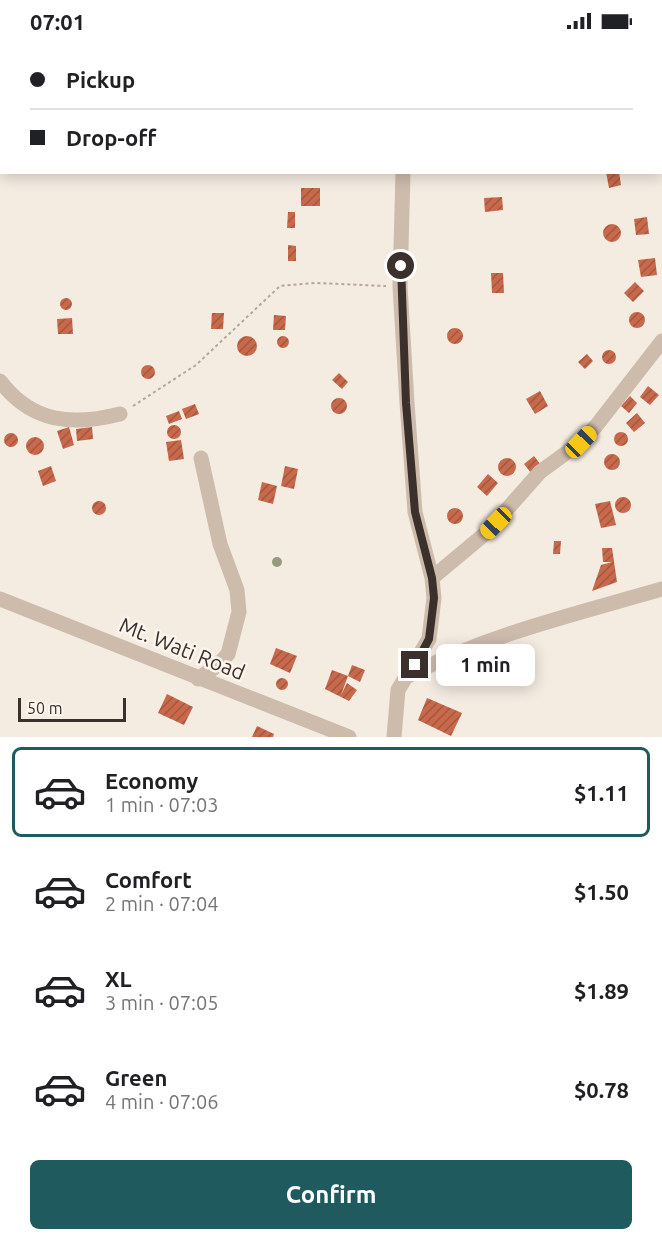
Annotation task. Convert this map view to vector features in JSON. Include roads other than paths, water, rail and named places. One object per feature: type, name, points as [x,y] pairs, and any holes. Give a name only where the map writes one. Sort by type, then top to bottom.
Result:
[{"type":"street","points":[[394,737],[398,690],[429,639],[434,598],[432,578],[415,512],[400,286],[403,174]]},
{"type":"street","points":[[432,578],[486,533],[540,472],[581,442],[662,341]]},
{"type":"street","points":[[0,381],[32,411],[51,417],[85,422],[120,414]]},
{"type":"street","points":[[198,678],[218,665],[228,654],[239,612],[237,590],[220,544],[201,458]]},
{"type":"street","points":[[407,676],[448,655],[488,640],[662,589]]},
{"type":"street","name":"Mt. Wati Road","points":[[0,599],[198,678],[329,734],[349,737]]}]
